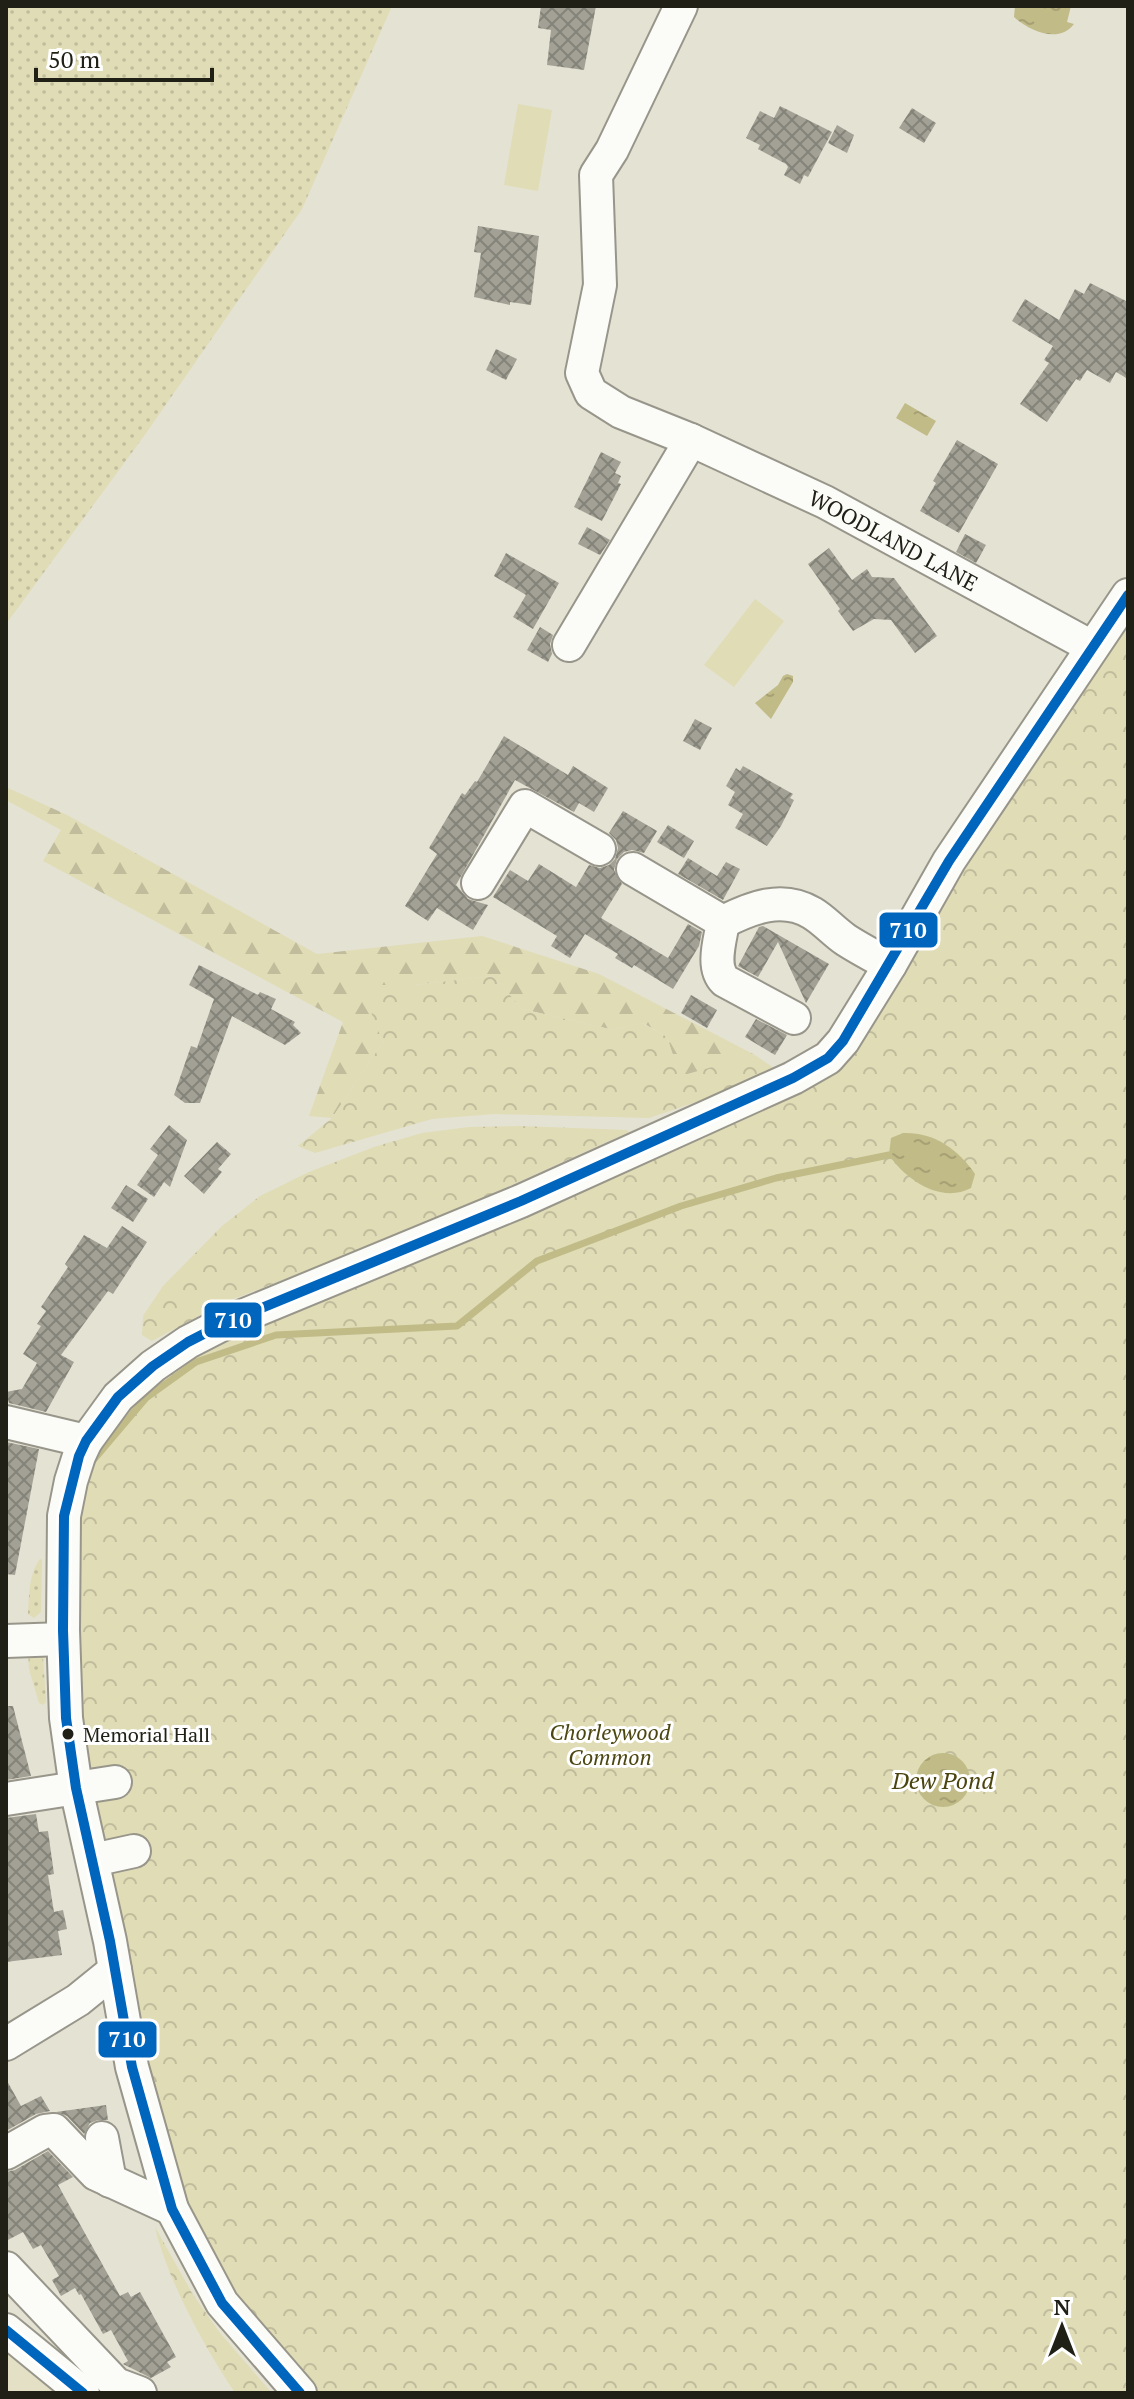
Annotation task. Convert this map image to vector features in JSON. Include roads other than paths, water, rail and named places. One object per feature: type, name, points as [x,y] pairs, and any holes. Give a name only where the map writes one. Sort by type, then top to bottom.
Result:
[{"type":"street","name":"WOODLAND LANE","points":[[681,6],[612,150],[596,175],[600,285],[582,373],[591,393],[621,412],[691,440],[825,502],[1092,647]]},
{"type":"street","points":[[569,645],[691,440]]},
{"type":"street","points":[[300,2393],[222,2303],[172,2209],[132,2067],[68,1734],[63,1639],[64,1516],[71,1481],[86,1441],[118,1397],[153,1366],[188,1342],[223,1324],[521,1201],[828,1058],[843,1041],[890,965],[949,861],[1128,595]]},
{"type":"street","points":[[478,883],[525,806],[599,849]]},
{"type":"street","points":[[633,869],[723,922]]},
{"type":"street","points":[[723,922],[769,904],[789,905],[811,912],[845,939],[890,965]]},
{"type":"street","points":[[723,922],[718,974],[725,981],[794,1018]]},
{"type":"street","points":[[6,1422],[86,1441]]},
{"type":"street","points":[[6,1641],[63,1639]]},
{"type":"street","points":[[6,1799],[115,1782]]},
{"type":"street","points":[[93,1860],[134,1851]]},
{"type":"street","points":[[6,2044],[78,2000],[115,1970]]},
{"type":"street","points":[[6,2153],[45,2131],[54,2130],[96,2174],[172,2209]]},
{"type":"street","points":[[102,2138],[110,2181]]},
{"type":"street","points":[[6,2268],[116,2384],[140,2393]]},
{"type":"street","points":[[40,2304],[10,2333],[83,2393]]},
{"type":"water","points":[[1015,6],[1071,6],[1067,22],[1074,24],[1060,33],[1036,31],[1014,17]]},
{"type":"water","points":[[905,403],[936,421],[927,436],[896,418]]},
{"type":"water","points":[[787,674],[793,676],[793,682],[771,719],[755,703]]},
{"type":"water","points":[[903,1133],[925,1135],[953,1150],[975,1174],[971,1188],[960,1192],[936,1191],[905,1173],[889,1155],[891,1138]]},
{"type":"water","name":"Dew Pond","points":[[943,1753],[962,1761],[970,1780],[962,1799],[943,1807],[924,1799],[916,1780],[924,1761]]},
{"type":"waterway","points":[[90,1464],[146,1398],[196,1362],[276,1335],[457,1326],[537,1261],[681,1206],[776,1178],[889,1155]]},
{"type":"place","name":"Memorial Hall","points":[[68,1734]]},
{"type":"park label","name":"Chorleywood Common","points":[[610,1744]]}]
